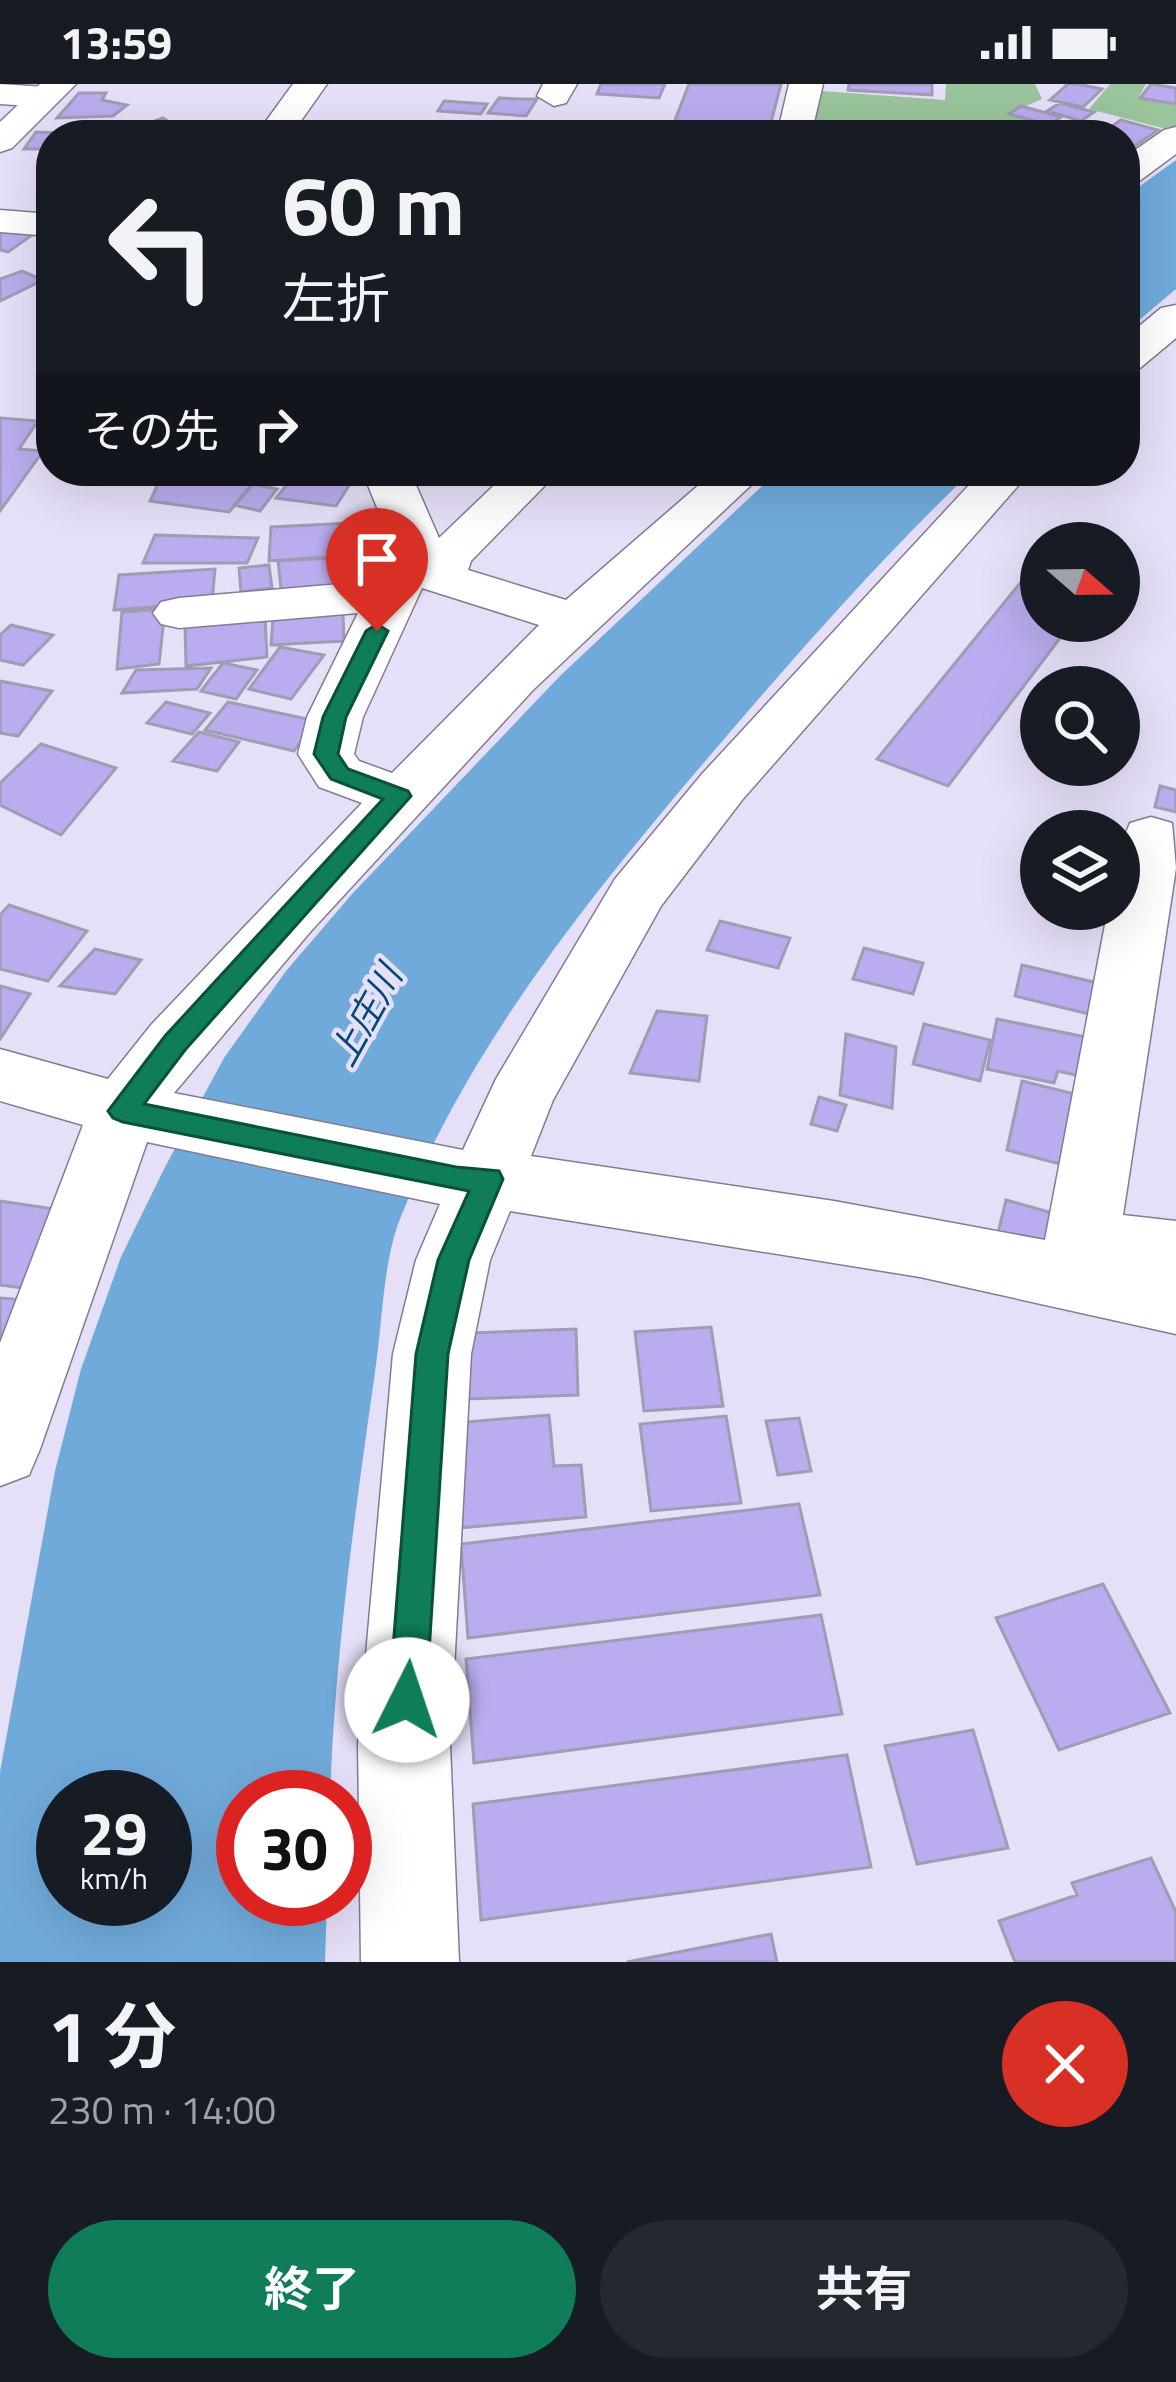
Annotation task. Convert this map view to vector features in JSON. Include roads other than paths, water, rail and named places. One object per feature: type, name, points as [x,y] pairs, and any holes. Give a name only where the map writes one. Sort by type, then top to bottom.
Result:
[{"type":"main road","points":[[284,120],[310,84]]},
{"type":"main road","points":[[798,120],[806,84]]},
{"type":"main road","points":[[0,94],[52,91]]},
{"type":"main road","points":[[0,141],[52,91]]},
{"type":"main road","points":[[1140,163],[1176,136]]},
{"type":"main road","points":[[0,221],[36,224]]},
{"type":"main road","points":[[1140,347],[1176,317]]},
{"type":"main road","points":[[392,486],[417,544],[335,717],[326,754],[340,774],[399,796]]},
{"type":"main road","points":[[520,486],[448,556],[440,578],[575,620]]},
{"type":"main road","points":[[0,1449],[133,1112],[175,1043],[399,796],[575,620],[719,486]]},
{"type":"main road","points":[[410,1962],[404,1744],[432,1354],[472,1179],[637,894],[722,787],[993,486]]},
{"type":"main road","points":[[179,614],[393,595]]},
{"type":"main road","points":[[1079,1258],[1151,837]]},
{"type":"main road","points":[[0,1075],[133,1112],[472,1179],[1079,1258],[1176,1252]]},
{"type":"main road","points":[[1079,1258],[1176,1302]]},
{"type":"water","points":[[1176,160],[1176,289],[1140,319],[1140,186]]},
{"type":"water","name":"上庄川","points":[[762,486],[957,486],[807,644],[579,916],[497,1032],[428,1155],[400,1219],[386,1274],[353,1531],[332,1770],[216,1770],[216,1926],[326,1926],[325,1962],[0,1962],[0,1772],[55,1471],[81,1369],[121,1257],[165,1167],[224,1058],[286,971],[353,893],[561,675]]}]
